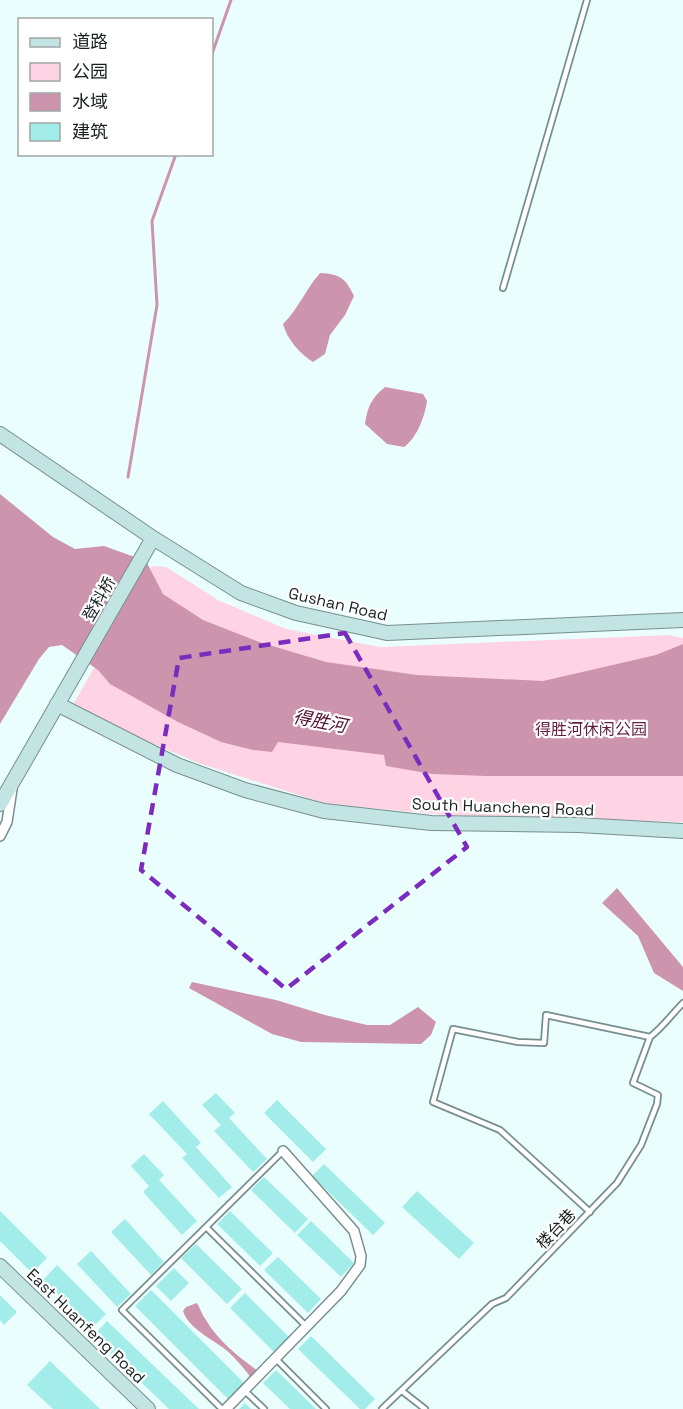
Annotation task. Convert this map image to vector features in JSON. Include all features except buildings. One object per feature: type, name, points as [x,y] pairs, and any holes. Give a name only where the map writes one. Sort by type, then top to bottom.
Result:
[{"type":"main road","name":"Gushan Road","points":[[0,434],[153,538],[241,593],[296,613],[387,633],[683,620]]},
{"type":"main road","name":"登科桥","points":[[0,804],[153,538]]},
{"type":"main road","name":"South Huancheng Road","points":[[57,704],[177,765],[245,789],[324,811],[431,823],[578,825],[683,831]]},
{"type":"main road","name":"East Huanfeng Road","points":[[0,1266],[148,1409]]},
{"type":"street","points":[[0,836],[8,822],[13,782]]},
{"type":"street","points":[[224,1409],[341,1291],[360,1265],[361,1256],[354,1231],[283,1151]]},
{"type":"lane","points":[[503,288],[587,0]]},
{"type":"lane","points":[[590,1212],[500,1130],[433,1102],[453,1029],[518,1042],[544,1043],[546,1015],[650,1037],[666,1025],[672,1014],[683,1004]]},
{"type":"lane","name":"楼台巷","points":[[382,1409],[492,1304],[506,1298],[617,1183],[641,1145],[657,1104],[658,1095],[633,1083],[650,1037]]},
{"type":"lane","points":[[224,1409],[122,1310],[283,1151]]},
{"type":"lane","points":[[206,1227],[306,1326]]},
{"type":"lane","points":[[275,1358],[326,1409]]},
{"type":"lane","points":[[244,1390],[264,1409]]},
{"type":"lane","points":[[402,1391],[425,1409]]},
{"type":"highlighted area","points":[[345,633],[467,847],[286,989],[141,870],[179,658]]},
{"type":"green space","name":"得胜河休闲公园","points":[[152,566],[166,567],[218,600],[286,629],[380,647],[669,635],[683,638],[683,822],[446,815],[327,804],[198,763],[71,708]]},
{"type":"water","points":[[320,273],[342,278],[354,296],[345,315],[330,335],[325,354],[313,362],[295,346],[283,324]]},
{"type":"water","points":[[385,387],[423,394],[427,401],[420,426],[404,447],[387,444],[365,424],[371,403]]},
{"type":"water","name":"得胜河","points":[[0,494],[53,537],[75,549],[104,546],[146,561],[163,594],[203,620],[259,642],[326,662],[417,675],[543,681],[656,655],[683,644],[683,776],[432,774],[386,766],[384,755],[278,742],[272,752],[253,750],[221,742],[178,722],[110,684],[98,670],[62,645],[49,647],[39,659],[0,724]]},
{"type":"water","points":[[617,888],[683,967],[683,991],[654,973],[638,936],[602,903]]},
{"type":"water","points":[[192,982],[276,1000],[367,1025],[390,1025],[418,1007],[436,1022],[431,1035],[421,1044],[301,1042],[272,1034],[189,988]]},
{"type":"water","points":[[197,1303],[223,1342],[258,1371],[251,1378],[225,1349],[189,1322],[183,1311],[186,1307]]},
{"type":"waterway","points":[[213,51],[231,0]]},
{"type":"waterway","points":[[128,477],[157,305],[152,221],[175,156]]}]
